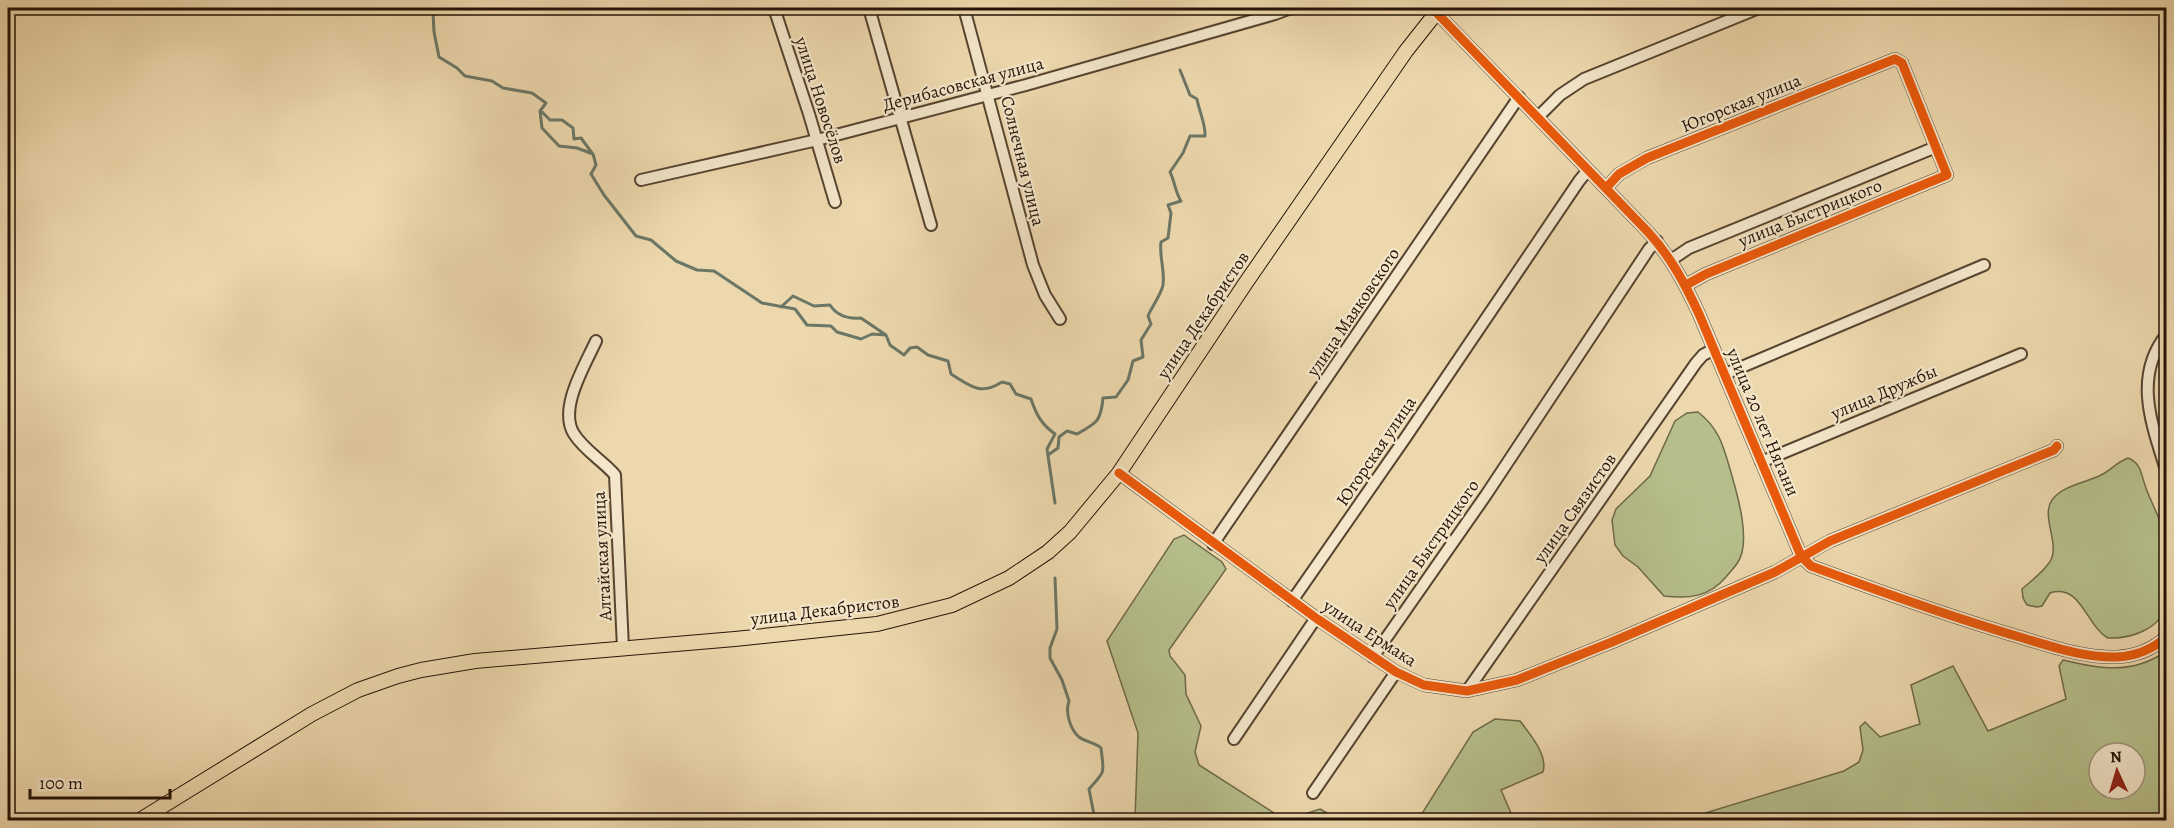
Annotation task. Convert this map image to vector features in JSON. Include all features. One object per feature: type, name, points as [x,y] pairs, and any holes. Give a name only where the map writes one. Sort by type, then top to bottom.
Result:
[{"type":"main road","name":"улица Декабристов","points":[[140,820],[312,714],[358,690],[379,682],[445,665],[852,628],[902,619],[952,605],[990,588],[1048,552],[1086,515],[1119,473],[1245,284],[1436,9]]},
{"type":"street","name":"улица Новосёлов","points":[[774,8],[835,202]]},
{"type":"street","points":[[869,8],[931,225]]},
{"type":"street","name":"Солнечная улица","points":[[964,8],[1037,279],[1060,319]]},
{"type":"street","name":"Дерибасовская улица","points":[[641,180],[817,140],[988,95],[1291,8]]},
{"type":"street","points":[[1538,117],[1560,95],[1584,79],[1758,8]]},
{"type":"street","name":"улица 20 лет Нягани","points":[[1436,9],[1657,242],[1671,260],[1686,285],[1801,556]]},
{"type":"street","name":"Югорская улица","points":[[1606,188],[1619,174],[1647,158],[1895,59],[1902,63],[1936,147]]},
{"type":"street","name":"улица Маяковского","points":[[1213,544],[1519,97]]},
{"type":"street","name":"улица Быстрицкого","points":[[1671,260],[1689,248],[1936,147],[1947,175],[1706,274],[1686,285]]},
{"type":"street","name":"Югорская улица","points":[[1292,601],[1588,170]]},
{"type":"street","name":"улица Быстрицкого","points":[[1373,657],[1486,495],[1649,249],[1657,242]]},
{"type":"street","points":[[1725,374],[1984,265]]},
{"type":"street","points":[[2166,335],[2158,346],[2147,381],[2150,419],[2166,470]]},
{"type":"street","name":"Алтайская улица","points":[[596,341],[570,403],[569,419],[575,435],[615,475],[623,648]]},
{"type":"street","name":"улица Связистов","points":[[1467,691],[1696,363],[1703,355],[1714,349]]},
{"type":"street","name":"улица Дружбы","points":[[1761,462],[2021,354]]},
{"type":"street","name":"улица Ермака","points":[[1119,473],[1292,601],[1396,672],[1424,685],[1467,691],[1517,680],[1602,646],[1774,572],[1830,541],[2054,450],[2057,446]]},
{"type":"street","points":[[1801,556],[1811,566],[1927,609],[2073,652],[2116,657],[2135,655],[2158,645],[2166,637]]},
{"type":"street","points":[[1234,739],[1316,618]]},
{"type":"street","points":[[1312,793],[1396,672]]},
{"type":"green space","points":[[1698,412],[1717,433],[1727,457],[1742,519],[1742,553],[1734,568],[1719,584],[1706,593],[1690,597],[1664,596],[1638,567],[1623,556],[1615,545],[1612,520],[1616,509],[1650,476],[1675,421],[1687,413]]},
{"type":"green space","points":[[2128,458],[2139,467],[2166,539],[2167,600],[2163,613],[2152,626],[2126,637],[2108,638],[2100,632],[2082,607],[2069,594],[2050,593],[2042,606],[2037,607],[2027,605],[2022,589],[2043,570],[2052,556],[2048,515],[2052,500],[2062,491],[2101,475]]},
{"type":"green space","points":[[1184,535],[1222,562],[1226,569],[1169,650],[1170,656],[1185,675],[1186,694],[1201,726],[1195,752],[1199,765],[1285,820],[1135,820],[1138,733],[1107,641],[1174,539]]},
{"type":"green space","points":[[2166,652],[2166,820],[1703,820],[1705,813],[1844,771],[1859,762],[1863,750],[1860,727],[1865,722],[1880,737],[1920,724],[1911,685],[1953,666],[1988,731],[2066,699],[2059,666],[2063,660],[2092,666],[2121,668],[2150,660]]},
{"type":"green space","points":[[1495,719],[1520,721],[1537,745],[1543,759],[1543,772],[1501,790],[1514,820],[1418,820],[1473,732]]},
{"type":"green space","points":[[1320,809],[1339,820],[1286,820]]},
{"type":"waterway","points":[[430,8],[433,13],[439,57],[465,76],[492,81],[503,88],[532,93],[546,103],[540,111],[542,128],[559,146],[577,148],[593,154],[596,165],[591,174],[604,195],[636,236],[651,240],[676,261],[697,270],[714,271],[762,303],[795,309],[807,325],[831,326],[837,332],[861,339],[872,334],[886,335],[890,345],[904,355],[910,348],[917,347],[928,355],[948,361],[951,374],[976,388],[988,388],[1002,382],[1010,384],[1016,394],[1031,399],[1040,418],[1055,434],[1047,449],[1055,503]]},
{"type":"waterway","points":[[1048,455],[1058,448],[1059,437],[1067,431],[1077,434],[1097,420],[1103,398],[1116,397],[1128,380],[1133,361],[1143,357],[1141,340],[1151,324],[1148,316],[1163,285],[1161,242],[1168,238],[1171,213],[1168,205],[1181,201],[1170,172],[1183,153],[1190,136],[1205,136],[1197,99],[1190,95],[1180,70]]},
{"type":"waterway","points":[[542,112],[550,120],[562,120],[573,128],[574,139],[581,138],[592,153]]},
{"type":"waterway","points":[[781,307],[793,296],[814,306],[830,305],[839,314],[861,318],[886,335]]},
{"type":"waterway","points":[[1055,578],[1057,629],[1050,648],[1050,658],[1062,680],[1069,701],[1068,715],[1073,730],[1081,739],[1101,748],[1102,771],[1089,789],[1095,820]]},
{"type":"cycle path","points":[[1432,8],[1648,232],[1671,261],[1699,314],[1801,556],[1811,566],[1969,622],[2081,654],[2105,657],[2130,655],[2150,648],[2166,637]]},
{"type":"cycle path","points":[[1606,188],[1619,174],[1647,158],[1895,59],[1902,63],[1947,175],[1706,274],[1686,285]]},
{"type":"cycle path","points":[[1119,473],[1316,618],[1396,672],[1424,685],[1467,691],[1517,680],[1612,642],[1775,572],[1830,541],[2054,450],[2057,446]]}]
